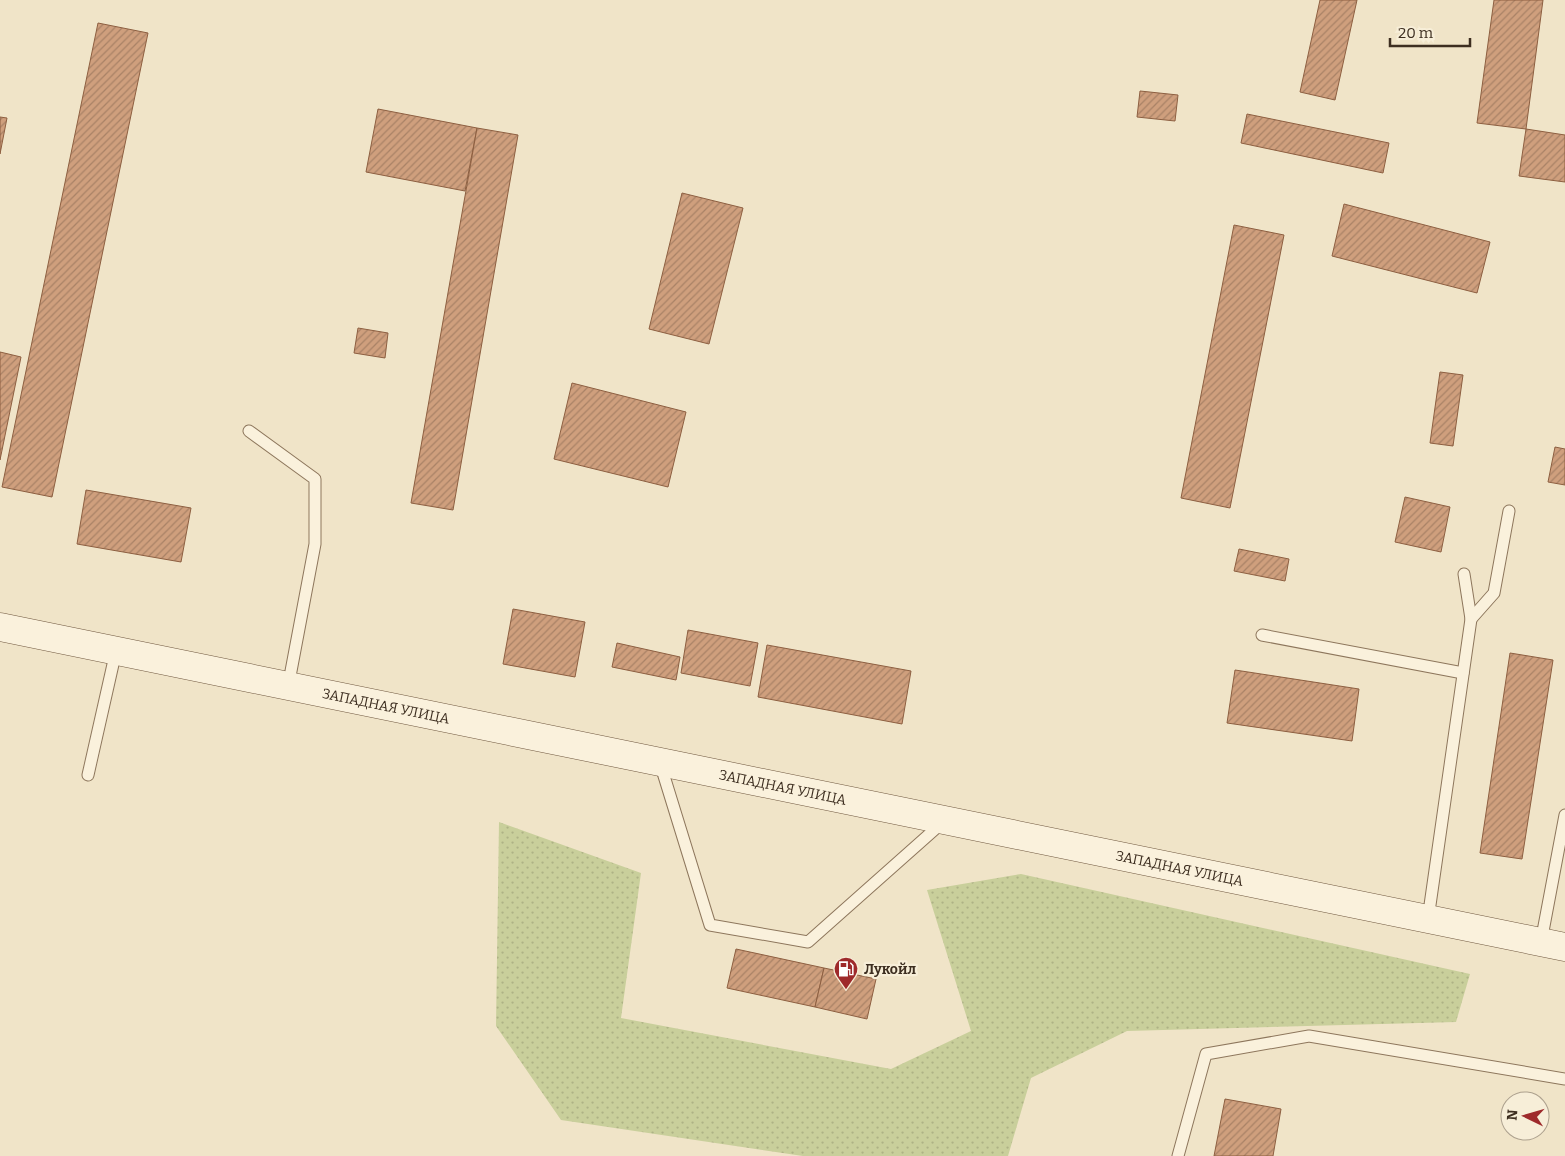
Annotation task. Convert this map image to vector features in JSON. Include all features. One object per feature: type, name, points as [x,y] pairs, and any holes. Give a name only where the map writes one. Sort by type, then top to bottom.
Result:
[{"type":"main road","name":"ЗАПАДНАЯ УЛИЦА","points":[[0,627],[1553,944]]},
{"type":"lane","points":[[249,430],[315,478],[315,544],[288,687]]},
{"type":"lane","points":[[1471,619],[1494,593],[1508,511]]},
{"type":"lane","points":[[1428,919],[1471,619],[1464,574]]},
{"type":"lane","points":[[1262,635],[1463,673]]},
{"type":"lane","points":[[88,775],[116,651]]},
{"type":"lane","points":[[660,763],[710,925],[808,942],[944,821]]},
{"type":"lane","points":[[1553,944],[1565,815]]},
{"type":"lane","points":[[1178,1156],[1206,1054],[1309,1036],[1565,1079]]},
{"type":"green space","points":[[499,822],[641,873],[621,1018],[891,1069],[971,1031],[927,890],[1021,874],[1470,974],[1456,1022],[1127,1031],[1031,1078],[1008,1156],[803,1156],[561,1120],[496,1026]]},
{"type":"building","points":[[1320,0],[1357,0],[1335,100],[1300,92]]},
{"type":"building","points":[[1494,0],[1543,0],[1526,129],[1477,123]]},
{"type":"building","points":[[98,23],[148,33],[52,497],[2,487]]},
{"type":"building","points":[[1140,91],[1178,95],[1175,121],[1137,117]]},
{"type":"building","points":[[378,109],[477,128],[465,191],[366,172]]},
{"type":"building","points":[[1247,114],[1389,143],[1383,173],[1241,143]]},
{"type":"building","points":[[0,117],[7,118],[0,154]]},
{"type":"building","points":[[477,128],[518,135],[453,510],[411,503]]},
{"type":"building","points":[[1526,129],[1565,135],[1565,182],[1519,176]]},
{"type":"building","points":[[682,193],[743,208],[709,344],[649,329]]},
{"type":"building","points":[[1344,204],[1490,242],[1477,293],[1332,256]]},
{"type":"building","points":[[1234,225],[1284,235],[1230,508],[1181,498]]},
{"type":"building","points":[[358,328],[388,333],[385,358],[354,353]]},
{"type":"building","points":[[0,352],[21,357],[0,460]]},
{"type":"building","points":[[1440,372],[1463,375],[1453,446],[1430,443]]},
{"type":"building","points":[[572,383],[686,412],[668,487],[554,459]]},
{"type":"building","points":[[1555,447],[1565,449],[1565,485],[1548,482]]},
{"type":"building","points":[[86,490],[191,508],[181,562],[77,544]]},
{"type":"building","points":[[1405,497],[1450,507],[1441,552],[1395,542]]},
{"type":"building","points":[[1239,549],[1289,559],[1285,581],[1234,571]]},
{"type":"building","points":[[513,609],[585,622],[575,677],[503,664]]},
{"type":"building","points":[[688,630],[758,643],[750,686],[681,673]]},
{"type":"building","points":[[617,643],[680,657],[676,680],[612,667]]},
{"type":"building","points":[[767,645],[911,671],[902,724],[758,697]]},
{"type":"building","points":[[1510,653],[1553,660],[1522,859],[1480,853]]},
{"type":"building","points":[[1235,670],[1359,689],[1352,741],[1227,723]]},
{"type":"building","points":[[736,949],[824,968],[815,1007],[727,988]]},
{"type":"building","name":"Лукойл","points":[[824,968],[876,979],[867,1019],[815,1007]]},
{"type":"building","points":[[1225,1099],[1281,1109],[1273,1156],[1214,1156]]},
{"type":"place","name":"Лукойл","points":[[846,990]]}]
